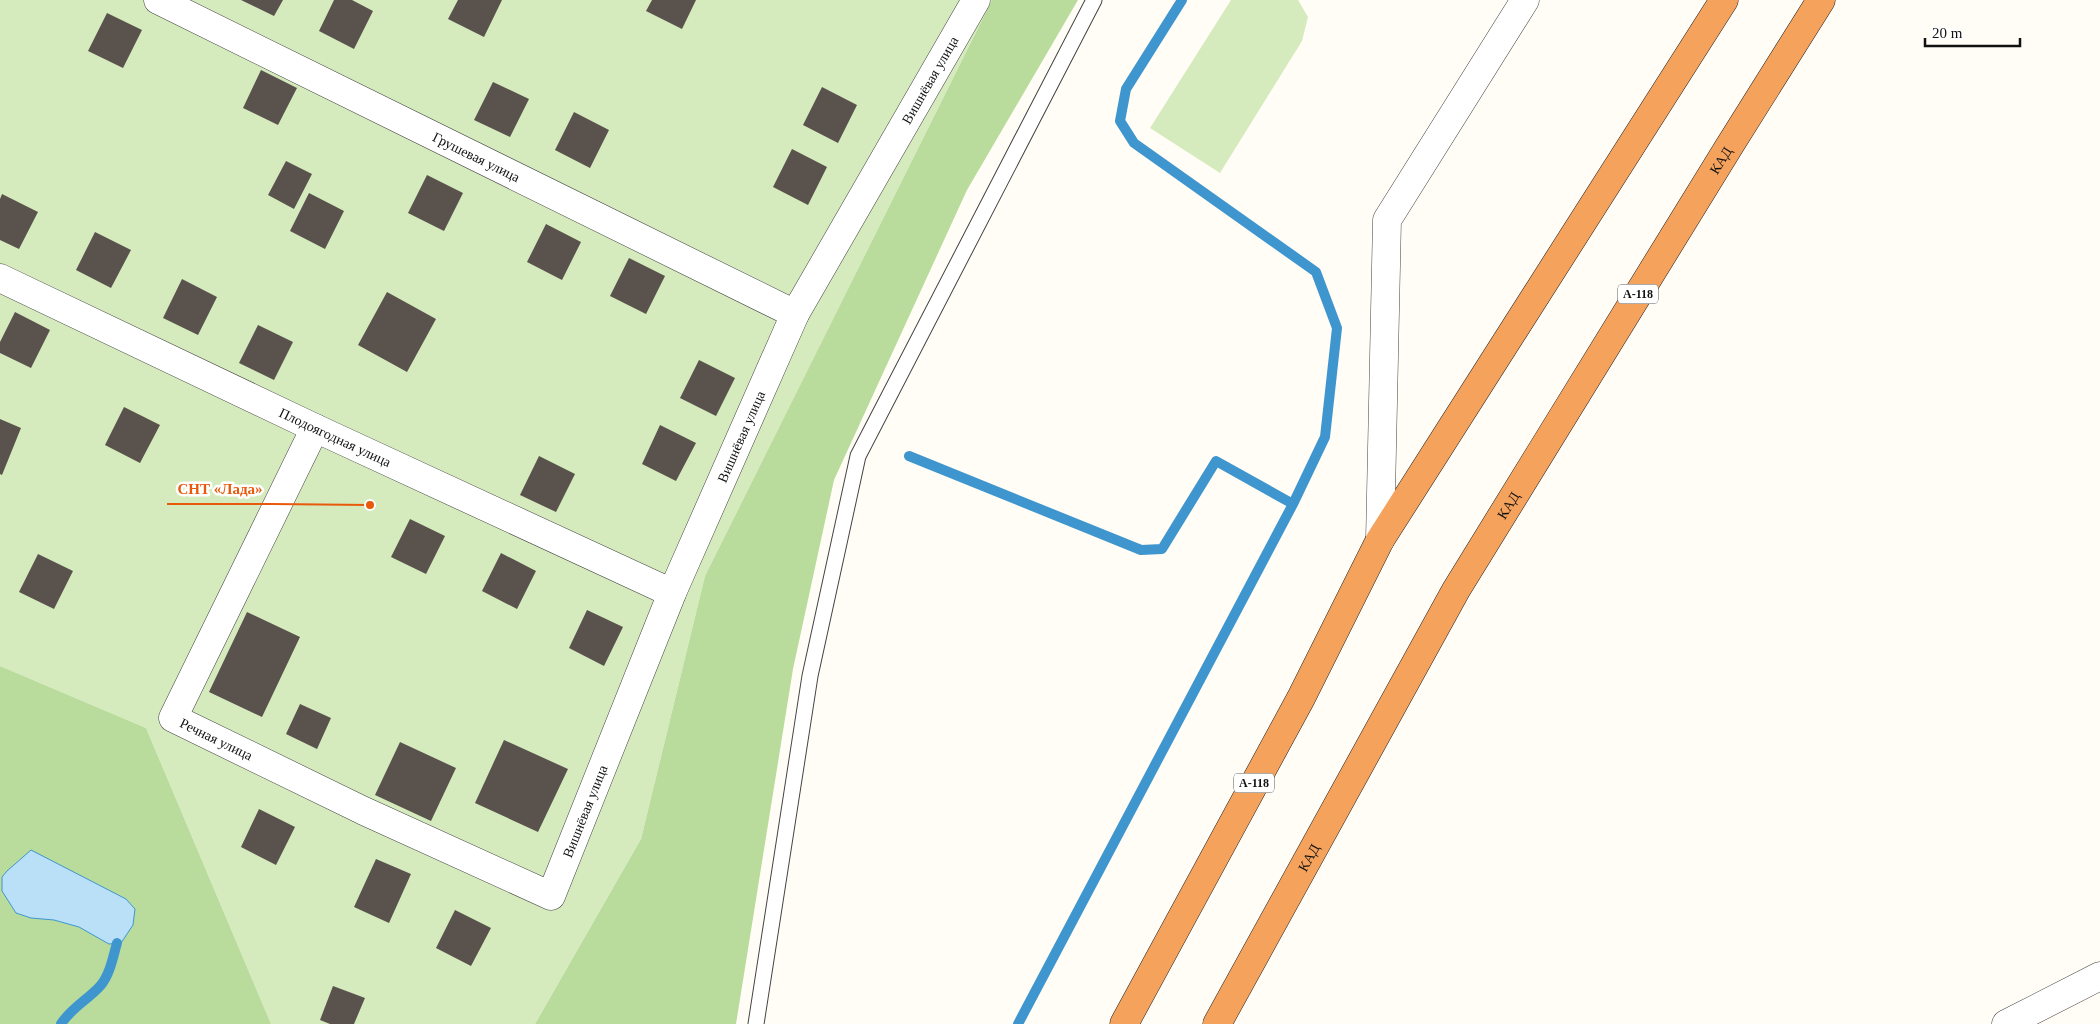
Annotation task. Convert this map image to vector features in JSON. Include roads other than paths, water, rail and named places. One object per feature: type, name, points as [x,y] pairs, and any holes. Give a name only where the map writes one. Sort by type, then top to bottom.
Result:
[{"type":"highway","name":"А-118","points":[[1124,1024],[1301,698],[1380,540],[1724,0]]},
{"type":"highway","name":"КАД","points":[[1217,1024],[1456,590],[1821,0]]},
{"type":"street","name":"Грушевая улица","points":[[158,0],[795,314]]},
{"type":"street","name":"Вишнёвая улица","points":[[552,896],[672,593],[795,314],[976,0]]},
{"type":"street","points":[[1380,540],[1387,220],[1525,0]]},
{"type":"street","name":"Плодоягодная улица","points":[[4,288],[315,428],[672,593]]},
{"type":"street","name":"Речная улица","points":[[315,428],[173,718],[364,811],[552,896]]},
{"type":"street","points":[[2006,1024],[2100,976]]},
{"type":"lane","points":[[756,1024],[810,676],[858,456],[1094,0]]},
{"type":"water","points":[[31,850],[126,899],[135,909],[133,925],[121,943],[109,944],[79,927],[54,920],[31,918],[16,913],[2,891],[2,877]]},
{"type":"waterway","points":[[1018,1024],[1293,504],[1325,437],[1337,328],[1316,272],[1134,143],[1120,121],[1126,89],[1182,0]]},
{"type":"waterway","points":[[909,456],[1141,550],[1162,549],[1216,461],[1293,504]]},
{"type":"waterway","points":[[61,1024],[104,981],[117,943]]},
{"type":"place","name":"СНТ «Лада»","points":[[370,505]]}]
